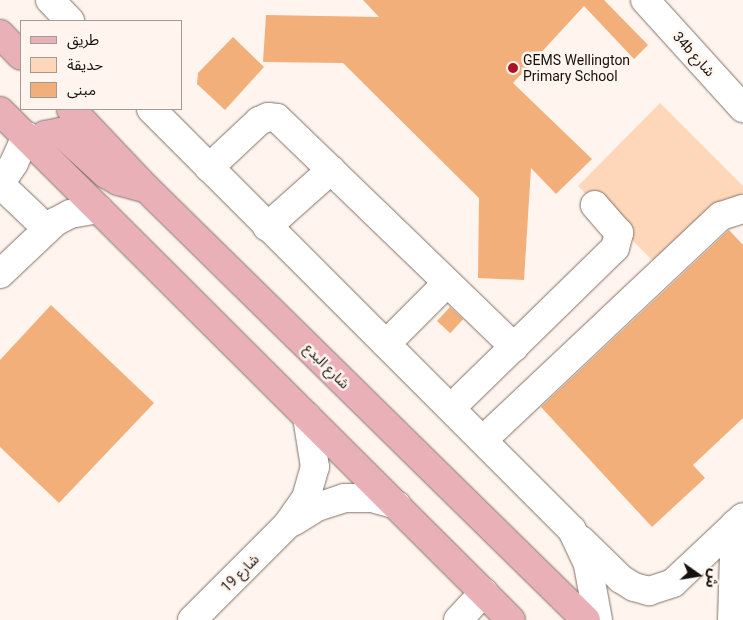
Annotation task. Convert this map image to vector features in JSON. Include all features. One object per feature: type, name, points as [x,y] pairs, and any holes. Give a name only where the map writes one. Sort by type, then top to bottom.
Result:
[{"type":"main road","name":"شارع البدع","points":[[72,110],[145,188],[586,620]]},
{"type":"main road","points":[[0,111],[396,505],[492,609]]},
{"type":"main road","points":[[30,140],[60,132],[106,174],[125,184],[145,188]]},
{"type":"street","points":[[50,0],[69,20]]},
{"type":"street","name":"34b شارع","points":[[645,0],[743,108]]},
{"type":"street","points":[[152,110],[266,227],[451,408],[621,579],[634,588],[649,591],[673,583],[739,520]]},
{"type":"street","points":[[208,168],[259,121],[272,117],[281,121],[514,347]]},
{"type":"street","points":[[30,140],[0,184],[46,228]]},
{"type":"street","points":[[266,227],[331,170]]},
{"type":"street","points":[[451,408],[618,243],[617,228],[595,205]]},
{"type":"street","points":[[0,274],[46,228],[70,214],[99,209]]},
{"type":"street","points":[[483,440],[721,216],[743,209]]},
{"type":"street","points":[[386,344],[447,283]]},
{"type":"street","name":"شارع 19","points":[[192,620],[287,525],[306,498],[314,477],[315,456],[307,417]]},
{"type":"street","name":"شارع 19","points":[[287,525],[317,507],[344,498],[372,498],[396,505]]},
{"type":"street","points":[[732,620],[739,520]]},
{"type":"street","points":[[572,530],[588,564],[598,620]]},
{"type":"street","points":[[458,620],[492,609]]},
{"type":"green space","points":[[660,103],[743,186],[743,192],[664,272],[578,186]]},
{"type":"building","points":[[363,0],[604,0],[648,45],[634,59],[584,6],[513,83],[592,159],[556,194],[531,168],[524,280],[478,278],[479,198],[343,63],[263,62],[266,15],[379,17]]},
{"type":"building","points":[[233,37],[264,67],[225,110],[197,84],[198,73]]},
{"type":"building","points":[[729,230],[743,245],[743,418],[693,465],[705,478],[652,527],[541,407]]},
{"type":"building","points":[[51,305],[154,403],[59,503],[0,447],[0,360]]},
{"type":"building","points":[[450,307],[463,319],[450,333],[437,321]]},
{"type":"place","name":"GEMS Wellington Primary School","points":[[513,68]]}]
